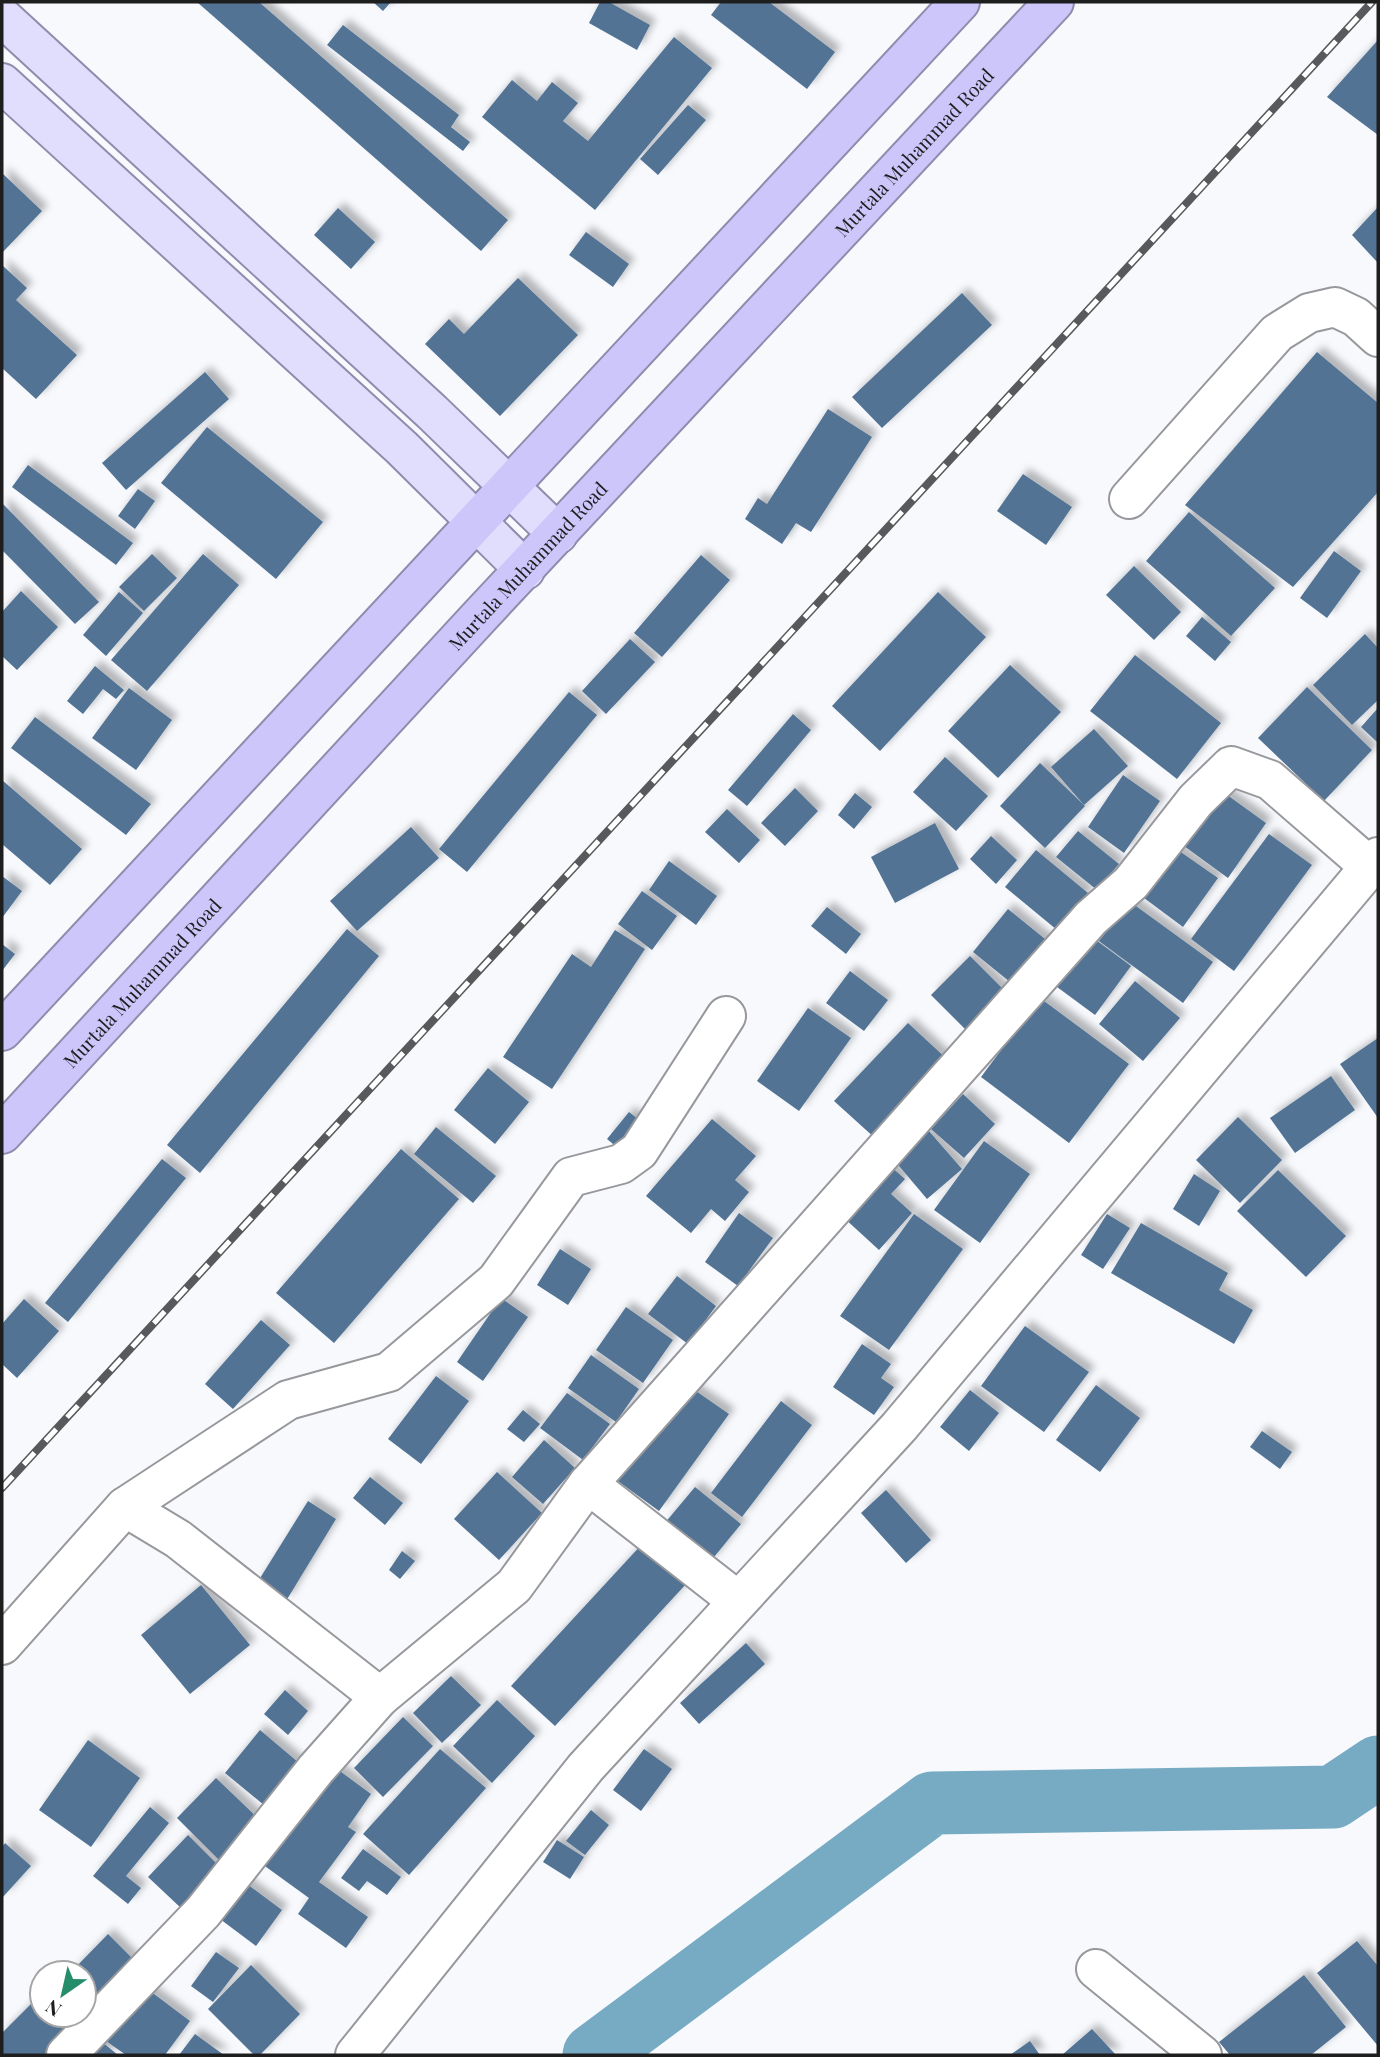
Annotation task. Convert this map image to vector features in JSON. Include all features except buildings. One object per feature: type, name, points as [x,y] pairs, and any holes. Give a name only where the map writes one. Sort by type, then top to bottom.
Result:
[{"type":"highway","points":[[2,1031],[960,2]]},
{"type":"highway","name":"Murtala Muhammad Road","points":[[2,1134],[1054,2]]},
{"type":"main road","points":[[2,18],[421,402],[558,534]]},
{"type":"main road","points":[[2,83],[392,439],[525,569]]},
{"type":"street","points":[[1129,499],[1277,333],[1309,313],[1335,307],[1356,317],[1378,337]]},
{"type":"street","points":[[66,2055],[203,1912],[316,1769],[380,1697],[514,1586],[588,1484],[1091,918],[1131,883],[1196,800],[1231,766],[1270,780],[1374,862],[899,1427],[586,1767],[355,2055]]},
{"type":"street","points":[[2,1645],[125,1507],[288,1400],[389,1372],[496,1281],[571,1177],[621,1164],[639,1151],[726,1016]]},
{"type":"street","points":[[588,1484],[738,1601]]},
{"type":"street","points":[[125,1507],[178,1539],[380,1697]]},
{"type":"street","points":[[1096,1969],[1202,2055]]},
{"type":"waterway","points":[[594,2055],[932,1803],[1333,1797],[1378,1767]]},
{"type":"railway","points":[[2,1488],[1372,2]]}]
